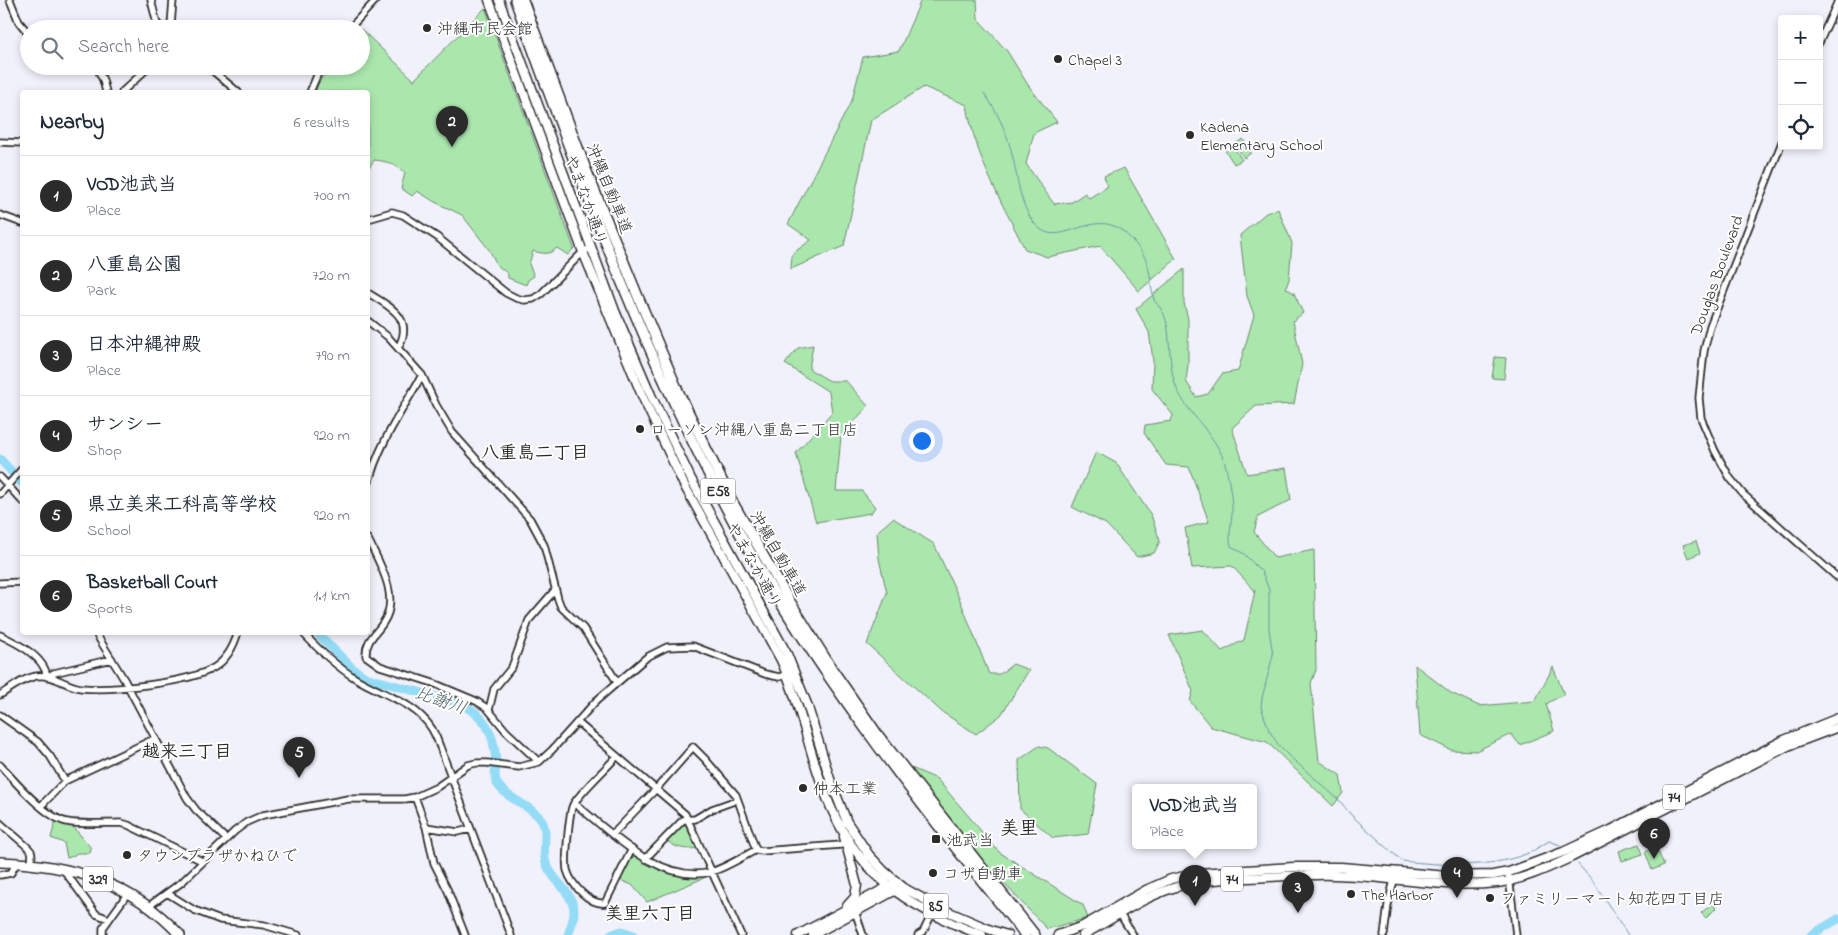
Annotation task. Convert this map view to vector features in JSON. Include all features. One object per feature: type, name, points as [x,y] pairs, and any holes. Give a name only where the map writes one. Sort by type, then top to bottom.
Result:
[{"type":"highway","name":"沖縄自動車道","points":[[515,0],[579,174],[631,302],[684,421],[725,505],[777,596],[827,673],[890,763],[1022,926],[1034,935]]},
{"type":"highway","name":"沖縄自動車道","points":[[523,0],[587,172],[638,299],[679,393],[732,501],[789,600],[853,699],[1022,926],[1025,935]]},
{"type":"highway","name":"329","points":[[0,862],[31,863],[63,868],[104,881],[149,906],[180,935]]},
{"type":"main road","name":"やまなか通り","points":[[489,0],[583,252],[639,390],[687,481],[767,616],[807,704],[830,779],[847,822],[869,855],[898,883],[940,908],[1007,935]]},
{"type":"main road","name":"やまなか通り","points":[[498,0],[622,328],[687,481]]},
{"type":"main road","name":"やまなか通り","points":[[792,674],[825,793],[843,833],[862,861],[908,902],[966,932],[982,935]]},
{"type":"main road","name":"74","points":[[1509,876],[1611,830],[1784,740],[1838,718]]},
{"type":"main road","name":"74","points":[[1058,935],[1084,926],[1174,887],[1200,882],[1245,878],[1336,875],[1395,876],[1447,885],[1472,885],[1546,869],[1572,858],[1788,746],[1838,727]]},
{"type":"main road","points":[[843,833],[857,885],[855,898],[844,909]]},
{"type":"main road","points":[[813,935],[898,883]]},
{"type":"main road","points":[[798,935],[844,909],[891,888]]},
{"type":"main road","name":"74","points":[[1083,935],[1117,911]]},
{"type":"street","points":[[10,0],[20,23]]},
{"type":"street","points":[[151,0],[156,20]]},
{"type":"street","points":[[172,20],[173,0]]},
{"type":"street","points":[[357,20],[376,0]]},
{"type":"street","points":[[1823,34],[1838,1]]},
{"type":"street","points":[[100,75],[106,90]]},
{"type":"street","points":[[124,90],[140,75]]},
{"type":"street","points":[[217,75],[235,90]]},
{"type":"street","points":[[311,90],[317,75]]},
{"type":"street","points":[[0,142],[20,143]]},
{"type":"street","name":"Douglas Boulevard","points":[[1779,150],[1710,326],[1701,373],[1699,398],[1701,418],[1708,437],[1724,467],[1743,494],[1838,578]]},
{"type":"street","points":[[370,218],[392,212],[403,215],[437,237],[506,292],[522,300],[541,294],[583,252],[591,248]]},
{"type":"street","points":[[0,215],[20,222]]},
{"type":"street","points":[[370,294],[392,308],[401,318],[403,337],[398,348]]},
{"type":"street","points":[[370,322],[383,332],[422,375],[436,405],[452,432],[532,524],[544,545],[561,607],[583,628],[617,682]]},
{"type":"street","points":[[370,480],[386,436],[422,375]]},
{"type":"street","points":[[0,494],[20,471]]},
{"type":"street","points":[[0,477],[9,483],[20,498]]},
{"type":"street","points":[[370,544],[387,582],[390,603],[384,622],[366,646],[366,656],[380,666],[434,683],[476,701],[489,710],[506,731],[538,762]]},
{"type":"street","points":[[0,583],[20,582]]},
{"type":"street","points":[[489,710],[494,689],[512,667],[529,620],[555,590]]},
{"type":"street","points":[[0,635],[30,652],[46,669],[47,677]]},
{"type":"street","points":[[97,635],[128,688],[154,739],[196,810],[226,840]]},
{"type":"street","points":[[0,695],[28,679],[38,676],[47,677],[80,688],[128,688],[180,678],[210,669],[220,662],[229,652],[237,635]]},
{"type":"street","points":[[305,635],[340,667],[355,678],[410,707],[432,729],[511,935]]},
{"type":"street","points":[[149,906],[167,893],[247,822],[262,815],[348,799],[405,799],[415,797],[437,787],[468,765],[488,763],[519,767],[538,762],[552,750],[596,700],[658,650],[681,645],[693,646],[765,674],[779,677],[792,674]]},
{"type":"street","points":[[47,677],[54,673],[112,659]]},
{"type":"street","points":[[0,715],[38,742],[50,756],[64,781]]},
{"type":"street","points":[[577,722],[685,814],[741,935]]},
{"type":"street","points":[[41,806],[64,781],[154,739]]},
{"type":"street","points":[[613,834],[656,789],[692,747],[731,788],[756,850]]},
{"type":"street","points":[[617,756],[574,803],[570,819],[567,869],[575,885],[589,898],[596,902],[605,903],[632,850]]},
{"type":"street","points":[[0,764],[16,784],[54,816],[67,822],[121,823],[128,825],[202,862]]},
{"type":"street","points":[[415,797],[426,827],[434,863],[448,891],[465,935]]},
{"type":"street","points":[[645,859],[677,824],[686,819],[695,819],[737,800]]},
{"type":"street","points":[[574,803],[645,859],[664,869],[677,872],[711,872],[756,850],[782,850],[841,845],[845,843]]},
{"type":"street","points":[[0,823],[30,849],[32,853],[31,863]]},
{"type":"street","points":[[426,827],[458,832],[470,829]]},
{"type":"street","points":[[0,875],[12,873],[17,862]]},
{"type":"street","points":[[63,868],[96,914],[109,919]]},
{"type":"street","points":[[1384,935],[1388,905],[1395,876]]},
{"type":"street","points":[[1509,876],[1516,935]]},
{"type":"street","points":[[103,935],[103,928],[128,893]]},
{"type":"street","points":[[167,893],[194,910],[220,920],[264,925],[298,935]]},
{"type":"street","points":[[1117,911],[1134,935]]},
{"type":"street","points":[[853,912],[857,917],[863,935]]},
{"type":"street","points":[[922,934],[932,914]]},
{"type":"green space","points":[[921,0],[977,0],[978,19],[1007,51],[1028,85],[1057,122],[1034,133],[1026,164],[1054,204],[1072,202],[1085,193],[1089,198],[1107,187],[1104,176],[1124,168],[1176,259],[1139,291],[1100,246],[1047,257],[1025,249],[990,179],[976,143],[967,105],[924,87],[871,120],[844,246],[791,269],[792,254],[811,240],[788,224],[852,100],[863,57],[899,51]]},
{"type":"green space","points":[[485,8],[574,248],[568,255],[557,248],[546,253],[533,251],[529,264],[534,276],[528,280],[526,285],[508,278],[508,274],[497,265],[490,251],[462,215],[417,191],[412,196],[401,188],[405,173],[394,165],[374,160],[370,166],[370,90],[316,90],[324,75],[370,75],[370,38],[414,80]]},
{"type":"green space","points":[[1243,139],[1251,153],[1244,158],[1235,144]]},
{"type":"green space","points":[[1233,146],[1242,160],[1234,164],[1225,150]]},
{"type":"green space","points":[[1278,209],[1292,243],[1289,279],[1286,288],[1294,293],[1303,313],[1293,321],[1302,364],[1294,404],[1256,406],[1232,428],[1247,474],[1286,468],[1291,500],[1258,517],[1254,532],[1275,558],[1314,550],[1316,670],[1311,683],[1319,761],[1340,775],[1343,793],[1333,806],[1267,742],[1211,727],[1190,701],[1193,691],[1169,635],[1203,630],[1222,651],[1244,640],[1255,591],[1232,566],[1192,568],[1185,528],[1209,522],[1189,467],[1166,465],[1144,433],[1145,425],[1171,421],[1173,415],[1152,389],[1153,360],[1149,332],[1136,309],[1184,269],[1184,303],[1188,319],[1186,381],[1196,397],[1208,394],[1222,374],[1238,371],[1254,315],[1247,296],[1240,235],[1266,213]]},
{"type":"green space","points":[[813,345],[809,369],[830,381],[846,381],[868,406],[841,436],[836,491],[862,491],[875,507],[871,513],[816,522],[796,453],[832,412],[829,392],[785,364],[798,348]]},
{"type":"green space","points":[[1495,357],[1506,358],[1504,379],[1492,378]]},
{"type":"green space","points":[[1096,452],[1116,463],[1151,515],[1160,541],[1154,553],[1137,557],[1106,524],[1072,507]]},
{"type":"green space","points":[[893,518],[934,544],[960,600],[989,674],[1000,674],[1013,664],[1029,670],[1001,715],[976,734],[942,712],[867,644],[887,593],[879,559],[877,532]]},
{"type":"green space","points":[[1696,541],[1700,553],[1688,558],[1683,545]]},
{"type":"green space","points":[[1415,665],[1451,693],[1479,706],[1535,701],[1553,667],[1564,694],[1546,704],[1554,731],[1520,745],[1511,734],[1476,751],[1451,750],[1420,735]]},
{"type":"green space","points":[[1039,746],[1048,748],[1097,784],[1088,834],[1053,838],[1020,809],[1019,760]]},
{"type":"green space","points":[[909,767],[937,779],[999,852],[1083,905],[1088,918],[1047,929],[977,855]]},
{"type":"green space","points":[[56,819],[71,824],[91,848],[90,853],[77,853],[67,858],[64,843],[51,838]]},
{"type":"green space","points":[[686,819],[700,848],[680,848],[664,838]]},
{"type":"green space","points":[[1639,844],[1643,854],[1622,861],[1619,851]]},
{"type":"green space","points":[[1656,847],[1664,865],[1652,870],[1645,852]]},
{"type":"green space","points":[[632,849],[665,869],[713,874],[647,902],[632,885],[618,879]]},
{"type":"green space","points":[[1712,904],[1716,908],[1706,918],[1701,913]]},
{"type":"waterway","points":[[984,93],[994,108],[1005,132],[1023,200],[1034,223],[1043,231],[1054,234],[1087,225],[1112,225],[1131,239],[1147,262],[1154,300],[1165,316],[1171,367],[1176,387],[1188,407],[1210,435],[1226,467],[1232,506],[1231,546],[1244,554],[1262,572],[1269,590],[1269,629],[1273,655],[1261,707],[1269,730],[1279,746],[1339,800],[1352,816],[1402,861],[1433,864],[1480,864],[1511,859],[1526,854],[1549,841],[1560,845]]},
{"type":"waterway","name":"比謝川","points":[[0,459],[20,481]]},
{"type":"waterway","name":"比謝川","points":[[319,635],[352,668],[365,677],[458,703],[482,719],[493,742],[496,782],[505,793],[529,808],[543,823],[545,834],[544,851],[548,869],[568,894],[574,909],[574,917],[568,935]]},
{"type":"waterway","points":[[1578,864],[1593,881],[1628,935]]},
{"type":"waterway","name":"比謝川","points":[[1811,935],[1838,919]]},
{"type":"waterway","name":"比謝川","points":[[610,935],[622,931],[633,935]]},
{"type":"place","name":"沖縄市民会館","points":[[427,28]]},
{"type":"place","name":"Chapel 3","points":[[1058,59]]},
{"type":"place","name":"Kadena Elementary School","points":[[1190,135]]},
{"type":"place","name":"八重島公園","points":[[452,147]]},
{"type":"place","name":"ローソン沖縄八重島二丁目店","points":[[640,429]]},
{"type":"place","name":"県立美来工科高等学校","points":[[299,778]]},
{"type":"place","name":"仲本工業","points":[[803,788]]},
{"type":"place","name":"池武当","points":[[936,839]]},
{"type":"place","name":"タウンプラザかねひで","points":[[127,855]]},
{"type":"place","name":"Basketball Court","points":[[1654,859]]},
{"type":"place","name":"コザ自動車","points":[[933,873]]},
{"type":"place","name":"The Harbor","points":[[1351,894]]},
{"type":"place","name":"サンシー","points":[[1457,898]]},
{"type":"place","name":"ファミリーマート知花四丁目店","points":[[1490,898]]},
{"type":"place","name":"VOD池武当","points":[[1195,906]]},
{"type":"place","name":"日本沖縄神殿","points":[[1298,913]]},
{"type":"district","name":"八重島二丁目","points":[[535,452]]},
{"type":"district","name":"越来三丁目","points":[[187,751]]},
{"type":"district","name":"美里","points":[[1019,827]]},
{"type":"district","name":"美里六丁目","points":[[650,913]]}]
